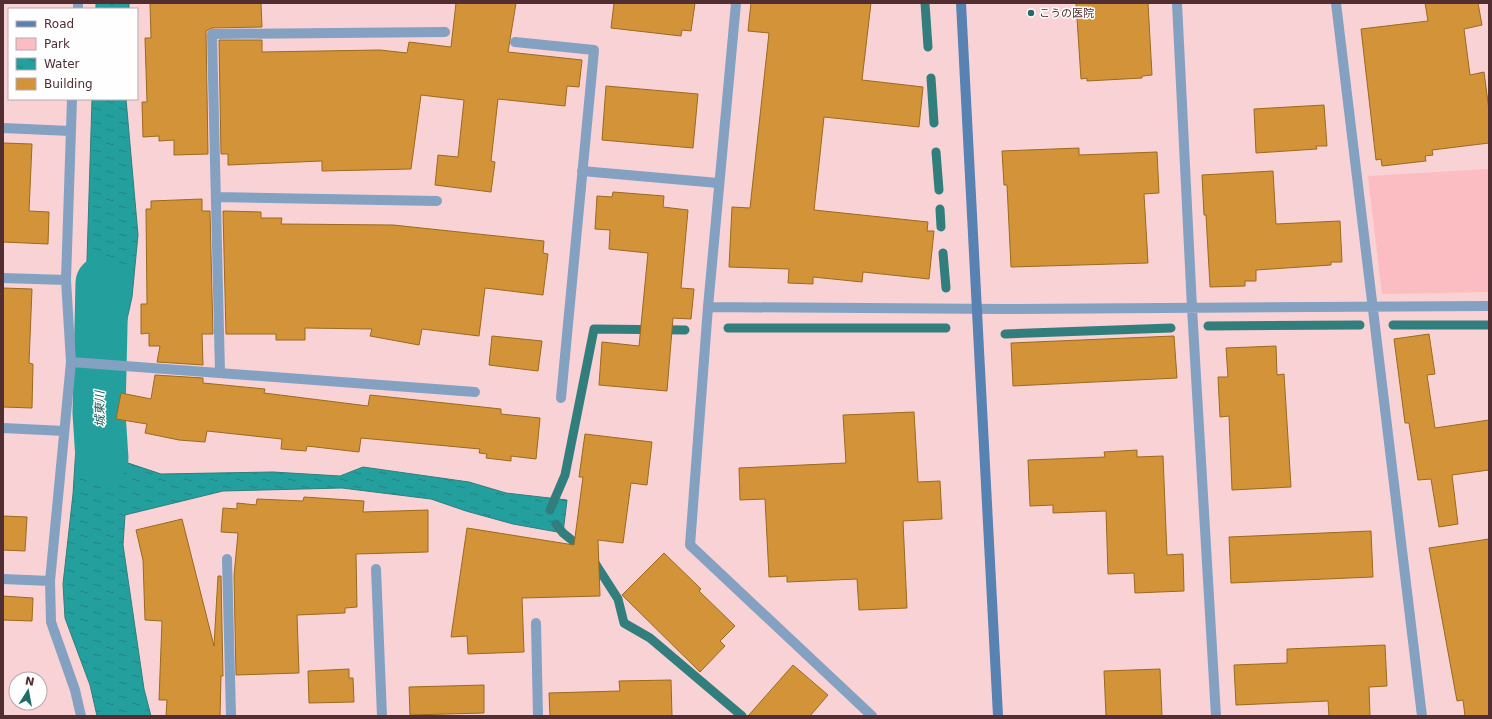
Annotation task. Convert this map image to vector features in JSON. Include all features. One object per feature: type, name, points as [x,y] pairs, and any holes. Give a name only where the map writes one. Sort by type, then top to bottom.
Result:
[{"type":"street","points":[[736,3],[718,183],[690,545],[872,716]]},
{"type":"street","points":[[961,3],[998,716]]},
{"type":"street","points":[[1177,3],[1192,308],[1216,716]]},
{"type":"street","points":[[1336,3],[1422,716]]},
{"type":"street","points":[[220,373],[212,34],[445,32]]},
{"type":"street","points":[[515,42],[594,50],[561,398]]},
{"type":"street","points":[[72,100],[66,280],[71,362],[50,582],[51,622],[75,690],[81,716]]},
{"type":"street","points":[[3,128],[70,131]]},
{"type":"street","points":[[582,171],[718,183]]},
{"type":"street","points":[[216,197],[436,201]]},
{"type":"street","points":[[3,278],[66,280]]},
{"type":"street","points":[[708,307],[977,309],[1489,306]]},
{"type":"street","points":[[71,362],[475,392]]},
{"type":"street","points":[[3,428],[64,431]]},
{"type":"street","points":[[227,559],[231,716]]},
{"type":"street","points":[[376,569],[382,716]]},
{"type":"street","points":[[3,579],[50,582]]},
{"type":"street","points":[[536,623],[538,716]]},
{"type":"green space","points":[[1489,169],[1489,292],[1382,294],[1368,176]]},
{"type":"water","points":[[96,3],[129,3],[129,8],[96,8]]},
{"type":"water","points":[[92,100],[126,100],[138,235],[132,297],[119,355],[84,356]]},
{"type":"water","points":[[80,384],[114,387],[112,445],[125,462],[161,474],[273,472],[340,476],[363,467],[469,482],[506,493],[567,500],[563,533],[513,524],[466,511],[431,499],[342,488],[223,491],[125,515],[123,545],[144,689],[151,716],[97,716],[90,685],[65,618],[63,584],[73,494]]},
{"type":"building","points":[[150,3],[261,3],[262,27],[212,28],[206,31],[208,154],[174,155],[174,140],[159,141],[159,136],[143,137],[142,102],[147,102],[145,38],[151,38]]},
{"type":"building","points":[[456,3],[516,3],[508,52],[582,60],[579,87],[567,86],[565,106],[498,99],[491,161],[495,162],[491,192],[435,185],[438,155],[458,157],[464,100],[421,95],[411,169],[322,171],[322,161],[228,165],[228,154],[221,154],[219,40],[262,40],[262,52],[380,50],[407,53],[409,42],[451,47]]},
{"type":"building","points":[[614,3],[695,3],[691,31],[682,30],[681,36],[611,28]]},
{"type":"building","points":[[751,3],[871,3],[862,80],[923,87],[919,127],[824,117],[814,210],[928,222],[927,231],[934,231],[929,279],[863,272],[862,282],[813,277],[813,284],[788,283],[789,269],[729,267],[732,207],[750,208],[769,33],[748,31]]},
{"type":"building","points":[[1076,3],[1148,3],[1152,75],[1142,76],[1142,78],[1087,81],[1087,78],[1081,79]]},
{"type":"building","points":[[1425,3],[1478,3],[1482,25],[1464,29],[1470,75],[1484,72],[1489,110],[1489,143],[1432,150],[1433,155],[1425,156],[1426,161],[1382,166],[1381,159],[1376,160],[1361,29],[1428,21]]},
{"type":"building","points":[[606,86],[698,94],[693,148],[602,140]]},
{"type":"building","points":[[1324,105],[1327,146],[1316,146],[1317,149],[1256,153],[1254,109]]},
{"type":"building","points":[[3,143],[32,144],[29,211],[49,212],[48,244],[3,242]]},
{"type":"building","points":[[1079,148],[1079,155],[1157,152],[1159,193],[1144,194],[1148,263],[1011,267],[1007,185],[1004,185],[1002,151]]},
{"type":"building","points":[[1273,171],[1276,224],[1340,221],[1342,262],[1331,262],[1331,265],[1256,270],[1256,281],[1245,281],[1245,286],[1210,287],[1202,175]]},
{"type":"building","points":[[613,192],[664,196],[663,207],[688,210],[681,288],[694,289],[691,319],[673,318],[667,391],[599,385],[602,342],[639,346],[648,253],[609,249],[610,230],[595,229],[597,196],[612,197]]},
{"type":"building","points":[[202,199],[202,211],[210,211],[213,334],[202,334],[203,365],[157,362],[160,346],[149,346],[149,333],[141,334],[141,304],[147,304],[146,209],[151,209],[151,201]]},
{"type":"building","points":[[223,211],[261,212],[261,218],[282,218],[281,224],[393,225],[544,241],[543,253],[548,254],[543,295],[485,288],[479,336],[422,329],[419,345],[370,336],[372,329],[305,328],[305,340],[276,340],[276,334],[226,334]]},
{"type":"building","points":[[3,288],[32,289],[29,363],[33,364],[32,408],[3,407]]},
{"type":"building","points":[[1429,334],[1435,374],[1427,375],[1435,428],[1489,420],[1489,470],[1452,475],[1458,524],[1439,527],[1431,479],[1418,480],[1409,423],[1405,423],[1394,339]]},
{"type":"building","points":[[492,336],[542,341],[538,371],[489,365]]},
{"type":"building","points":[[1174,336],[1177,378],[1013,386],[1011,343]]},
{"type":"building","points":[[1276,346],[1277,375],[1284,374],[1291,487],[1232,490],[1229,416],[1220,417],[1218,377],[1228,377],[1226,348]]},
{"type":"building","points":[[155,375],[203,378],[203,383],[265,389],[264,393],[368,406],[370,395],[501,409],[501,414],[540,418],[536,459],[511,456],[511,461],[486,458],[487,454],[479,453],[480,449],[361,438],[359,452],[307,446],[306,451],[281,449],[282,439],[207,431],[205,442],[179,440],[145,433],[147,424],[116,419],[121,393],[151,399]]},
{"type":"building","points":[[914,412],[918,482],[940,481],[942,519],[903,521],[907,608],[859,610],[857,579],[787,582],[787,576],[769,577],[765,499],[740,500],[739,468],[846,463],[843,415]]},
{"type":"building","points":[[585,434],[652,442],[647,485],[631,483],[623,543],[598,540],[600,596],[522,598],[524,652],[468,654],[467,636],[451,637],[467,528],[574,545],[583,477],[579,477]]},
{"type":"building","points":[[1137,450],[1137,457],[1163,456],[1167,555],[1183,554],[1184,591],[1135,593],[1134,573],[1108,574],[1106,511],[1053,513],[1053,505],[1030,506],[1028,460],[1105,457],[1104,452]]},
{"type":"building","points":[[304,497],[364,501],[363,512],[428,510],[428,552],[356,554],[357,607],[345,608],[345,613],[297,615],[299,673],[236,675],[234,576],[238,533],[221,532],[223,508],[237,509],[237,503],[256,505],[257,499],[303,501]]},
{"type":"building","points":[[3,516],[27,517],[25,551],[3,550]]},
{"type":"building","points":[[182,519],[214,646],[218,576],[221,576],[223,676],[221,676],[220,716],[166,716],[167,700],[159,700],[162,621],[145,620],[143,560],[136,530]]},
{"type":"building","points":[[1371,531],[1373,577],[1231,583],[1229,537]]},
{"type":"building","points":[[1489,539],[1489,716],[1465,716],[1463,700],[1457,701],[1429,548]]},
{"type":"building","points":[[664,553],[701,589],[699,591],[735,626],[720,641],[725,646],[700,672],[622,595]]},
{"type":"building","points":[[3,596],[33,598],[32,621],[3,620]]},
{"type":"building","points":[[1385,645],[1387,686],[1369,687],[1370,716],[1329,716],[1328,701],[1236,705],[1234,665],[1287,663],[1287,649]]},
{"type":"building","points":[[793,665],[828,695],[810,716],[748,716]]},
{"type":"building","points":[[349,669],[349,678],[353,678],[354,702],[309,703],[308,671]]},
{"type":"building","points":[[1160,669],[1162,716],[1106,716],[1104,671]]},
{"type":"building","points":[[671,680],[672,716],[550,716],[549,693],[620,691],[619,681]]},
{"type":"building","points":[[484,685],[484,713],[410,715],[409,687]]},
{"type":"waterway","points":[[925,3],[928,47]]},
{"type":"waterway","points":[[931,78],[934,123]]},
{"type":"waterway","points":[[936,152],[939,190]]},
{"type":"waterway","points":[[940,209],[941,227]]},
{"type":"waterway","points":[[943,253],[946,288]]},
{"type":"waterway","name":"城東川","points":[[102,283],[99,413],[102,459]]},
{"type":"waterway","points":[[1208,326],[1360,325]]},
{"type":"waterway","points":[[1393,325],[1489,325]]},
{"type":"waterway","points":[[728,328],[946,328]]},
{"type":"waterway","points":[[1005,334],[1171,328]]},
{"type":"waterway","points":[[550,510],[565,475],[594,329],[685,330]]},
{"type":"waterway","points":[[556,524],[563,533],[583,549]]},
{"type":"waterway","points":[[593,560],[618,599],[624,623],[650,638],[742,716]]},
{"type":"place","name":"こうの医院","points":[[1031,13]]}]
